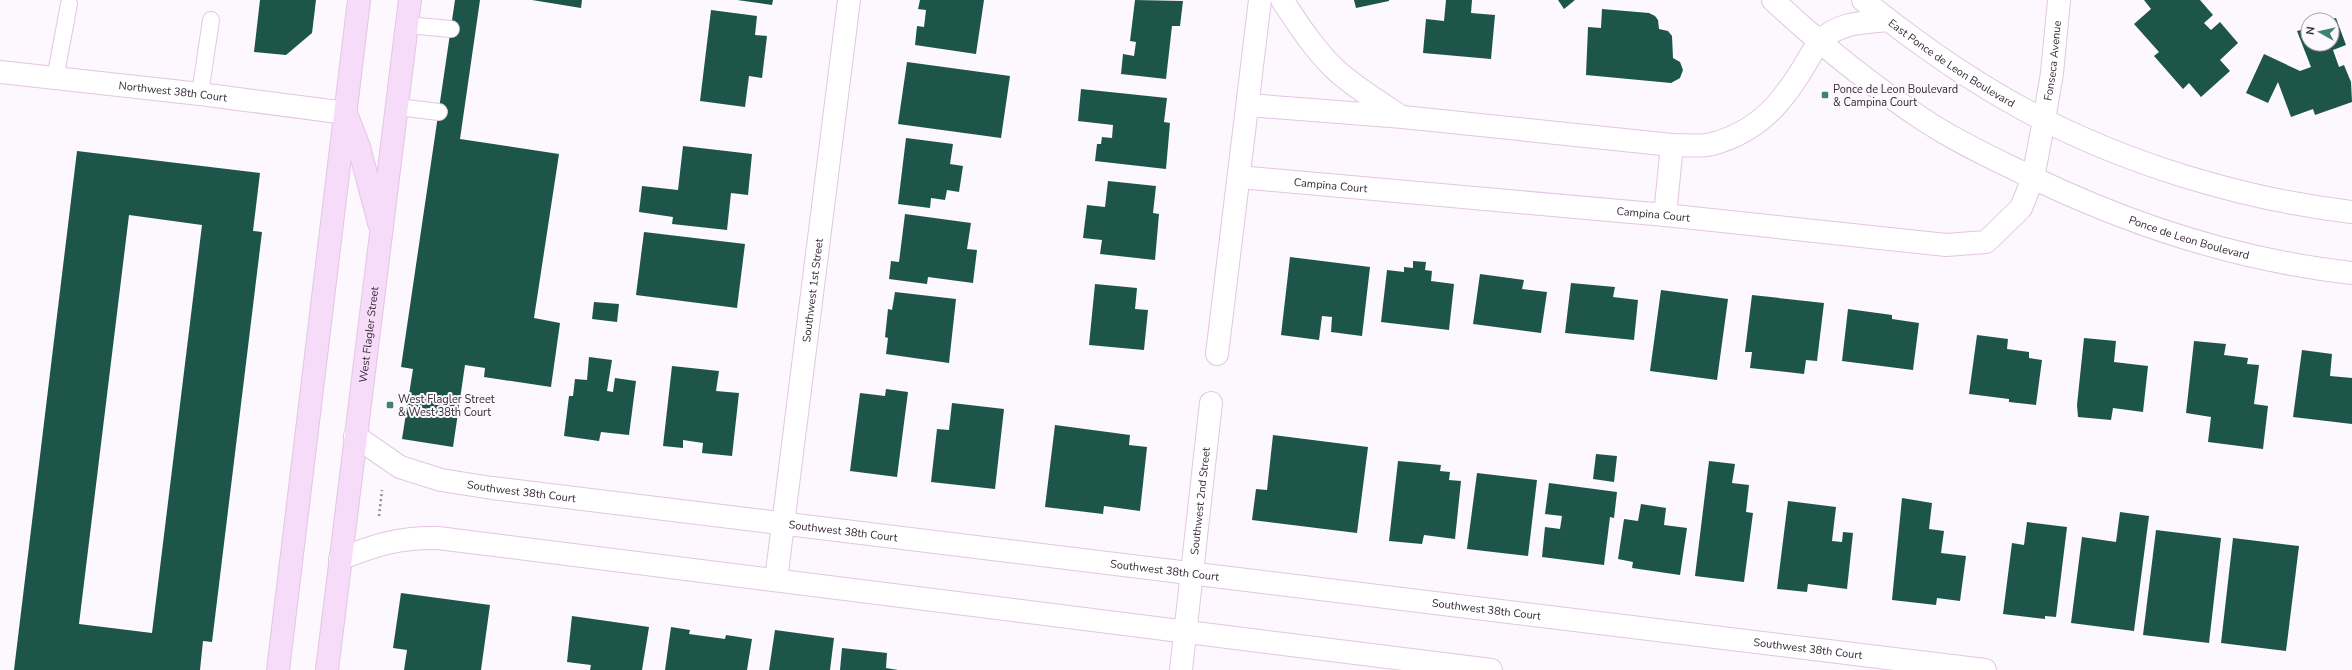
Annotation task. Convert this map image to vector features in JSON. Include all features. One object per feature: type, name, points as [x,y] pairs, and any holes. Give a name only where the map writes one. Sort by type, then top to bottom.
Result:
[{"type":"main road","points":[[278,670],[359,0]]},
{"type":"main road","name":"West Flagler Street","points":[[327,670],[381,230],[398,107],[410,0]]},
{"type":"main road","points":[[346,113],[359,147],[381,230]]},
{"type":"street","name":"Southwest 1st Street","points":[[776,580],[849,0]]},
{"type":"street","points":[[1217,354],[1260,0]]},
{"type":"street","points":[[1282,0],[1305,34],[1337,71],[1361,90],[1403,118]]},
{"type":"street","points":[[1773,0],[1818,41],[1878,89],[1928,123],[2033,178]]},
{"type":"street","name":"East Ponce de Leon Boulevard","points":[[1863,0],[1959,72],[2044,120]]},
{"type":"street","name":"Fonseca Avenue","points":[[2033,178],[2052,73],[2060,0]]},
{"type":"street","points":[[1248,105],[1403,118],[1672,145],[1711,144],[1734,136],[1758,123],[1776,107],[1793,86],[1818,41],[1831,30],[1851,23],[1888,20]]},
{"type":"street","name":"Northwest 38th Court","points":[[0,72],[200,94],[346,113]]},
{"type":"street","points":[[2044,120],[2085,138],[2167,170],[2278,201],[2352,212]]},
{"type":"street","points":[[1665,215],[1672,145]]},
{"type":"street","name":"Campina Court","points":[[1239,177],[1665,215],[1946,245],[1969,245],[1986,242],[2004,227],[2021,208],[2033,178]]},
{"type":"street","name":"Ponce de Leon Boulevard","points":[[2033,178],[2093,206],[2149,227],[2266,259],[2352,273]]},
{"type":"street","name":"Southwest 2nd Street","points":[[1181,670],[1184,632],[1211,403]]},
{"type":"street","name":"Southwest 38th Court","points":[[356,436],[400,467],[441,480],[492,488],[1191,572],[1985,670]]},
{"type":"street","points":[[340,559],[392,541],[415,538],[438,538],[1491,670]]},
{"type":"lane","points":[[56,79],[69,4]]},
{"type":"lane","points":[[200,94],[211,20]]},
{"type":"lane","points":[[407,25],[451,29]]},
{"type":"lane","points":[[398,107],[439,112]]},
{"type":"path","points":[[378,523],[383,485]]},
{"type":"building","points":[[260,0],[316,0],[312,33],[286,55],[254,52]]},
{"type":"building","points":[[455,0],[480,0],[460,139],[559,154],[534,318],[560,323],[551,387],[484,377],[485,368],[465,365],[453,447],[402,439],[413,369],[401,367]]},
{"type":"building","points":[[532,0],[582,0],[581,8]]},
{"type":"building","points":[[737,0],[773,0],[772,5]]},
{"type":"building","points":[[920,0],[984,0],[976,54],[915,45],[917,26],[924,27],[926,10],[918,9]]},
{"type":"building","points":[[1135,0],[1183,1],[1180,26],[1172,26],[1166,79],[1121,74],[1123,54],[1134,56],[1136,42],[1130,41]]},
{"type":"building","points":[[1354,0],[1389,0],[1389,1],[1356,8]]},
{"type":"building","points":[[1446,0],[1472,0],[1471,13],[1495,15],[1491,59],[1423,53],[1426,19],[1444,21]]},
{"type":"building","points":[[1558,0],[1575,0],[1564,9]]},
{"type":"building","points":[[2144,0],[2200,0],[2213,15],[2204,23],[2211,30],[2220,22],[2238,43],[2220,60],[2230,71],[2201,97],[2189,83],[2183,89],[2154,56],[2159,52],[2134,24],[2151,9]]},
{"type":"building","points":[[1602,9],[1649,13],[1655,16],[1658,20],[1659,29],[1668,31],[1672,36],[1673,58],[1680,62],[1683,70],[1680,78],[1671,83],[1586,75],[1588,27],[1601,28]]},
{"type":"building","points":[[711,10],[757,16],[755,35],[767,36],[762,78],[749,76],[745,107],[700,101]]},
{"type":"building","points":[[2340,29],[2346,45],[2340,47]]},
{"type":"building","points":[[2300,30],[2300,39],[2297,31]]},
{"type":"building","points":[[2305,52],[2334,52],[2339,67],[2344,65],[2351,82],[2352,102],[2315,115],[2313,109],[2291,117],[2278,82],[2268,103],[2246,93],[2264,54],[2300,71],[2311,67]]},
{"type":"building","points":[[907,62],[1010,76],[1001,138],[898,124]]},
{"type":"building","points":[[1081,89],[1167,98],[1164,122],[1170,123],[1166,169],[1095,161],[1097,144],[1101,144],[1102,137],[1112,138],[1113,125],[1078,121]]},
{"type":"building","points":[[906,138],[953,144],[950,164],[963,166],[959,192],[947,190],[945,200],[931,198],[930,208],[898,204]]},
{"type":"building","points":[[683,146],[752,154],[748,195],[731,193],[727,230],[672,224],[673,217],[639,212],[642,186],[678,190]]},
{"type":"building","points":[[77,151],[260,173],[253,231],[262,232],[212,642],[203,641],[200,670],[14,670]],"holes":[[[129,215],[202,225],[152,633],[79,624]]]},
{"type":"building","points":[[1108,181],[1156,186],[1153,213],[1159,214],[1155,260],[1100,254],[1102,240],[1083,238],[1087,205],[1105,207]]},
{"type":"building","points":[[905,214],[971,223],[967,249],[977,250],[973,283],[928,277],[927,284],[889,279],[891,261],[899,262]]},
{"type":"building","points":[[644,232],[745,244],[737,308],[636,295]]},
{"type":"building","points":[[1290,257],[1370,267],[1362,336],[1331,332],[1332,317],[1322,316],[1319,340],[1281,335]]},
{"type":"building","points":[[1413,261],[1426,262],[1425,270],[1432,271],[1431,281],[1454,284],[1449,330],[1381,322],[1387,270],[1404,272],[1404,267],[1413,268]]},
{"type":"building","points":[[1480,274],[1524,280],[1522,289],[1547,292],[1541,333],[1473,324]]},
{"type":"building","points":[[1571,283],[1615,287],[1613,297],[1638,300],[1634,340],[1565,333]]},
{"type":"building","points":[[1095,284],[1137,288],[1135,309],[1148,310],[1144,350],[1089,345]]},
{"type":"building","points":[[1661,290],[1728,299],[1717,380],[1650,371]]},
{"type":"building","points":[[895,292],[956,299],[949,363],[886,354],[888,338],[885,337],[888,309],[892,310]]},
{"type":"building","points":[[1752,295],[1824,303],[1817,361],[1806,360],[1804,374],[1750,368],[1752,352],[1745,352]]},
{"type":"building","points":[[594,302],[619,304],[617,322],[592,319]]},
{"type":"building","points":[[1848,309],[1892,315],[1892,319],[1919,323],[1913,370],[1842,361]]},
{"type":"building","points":[[1977,335],[2008,339],[2007,349],[2029,352],[2029,358],[2042,360],[2036,405],[2009,402],[2009,399],[1969,394]]},
{"type":"building","points":[[2084,338],[2116,341],[2114,362],[2148,366],[2143,412],[2113,408],[2111,420],[2078,417],[2077,405]]},
{"type":"building","points":[[2194,341],[2226,344],[2224,355],[2248,358],[2247,364],[2259,365],[2254,404],[2268,406],[2263,449],[2208,442],[2211,417],[2186,413]]},
{"type":"building","points":[[2302,350],[2332,354],[2330,376],[2352,378],[2352,424],[2293,417]]},
{"type":"building","points":[[589,357],[612,360],[607,391],[613,392],[615,378],[636,381],[629,435],[601,432],[599,441],[564,436],[569,396],[573,396],[575,379],[587,380]]},
{"type":"building","points":[[672,366],[719,371],[716,391],[739,393],[732,456],[702,453],[703,443],[683,440],[683,448],[663,446]]},
{"type":"building","points":[[886,389],[908,392],[897,477],[850,471],[860,393],[885,396]]},
{"type":"building","points":[[952,403],[1004,409],[995,489],[931,482],[937,429],[949,430]]},
{"type":"building","points":[[1055,425],[1130,435],[1129,445],[1147,447],[1140,511],[1104,506],[1103,514],[1045,507]]},
{"type":"building","points":[[1273,435],[1368,447],[1357,533],[1252,520],[1256,489],[1267,490]]},
{"type":"building","points":[[1596,454],[1617,456],[1614,482],[1593,479]]},
{"type":"building","points":[[1398,461],[1441,465],[1440,471],[1450,472],[1449,480],[1461,481],[1455,539],[1424,535],[1422,544],[1389,541]]},
{"type":"building","points":[[1709,461],[1735,464],[1732,483],[1749,485],[1746,512],[1753,513],[1744,582],[1695,576]]},
{"type":"building","points":[[1477,473],[1537,480],[1528,556],[1467,549]]},
{"type":"building","points":[[1549,483],[1617,492],[1614,518],[1610,517],[1604,565],[1542,557],[1545,527],[1560,529],[1562,516],[1545,514]]},
{"type":"building","points":[[1902,498],[1932,503],[1929,529],[1944,531],[1941,553],[1966,556],[1960,601],[1937,598],[1936,605],[1892,600]]},
{"type":"building","points":[[1788,501],[1836,507],[1832,541],[1842,542],[1843,532],[1853,533],[1847,589],[1808,584],[1807,592],[1777,589]]},
{"type":"building","points":[[1641,504],[1666,508],[1664,525],[1687,528],[1680,575],[1632,568],[1633,562],[1618,559],[1624,519],[1638,521]]},
{"type":"building","points":[[2120,512],[2149,516],[2134,631],[2071,623],[2082,537],[2116,542]]},
{"type":"building","points":[[2027,522],[2067,527],[2056,617],[2045,616],[2045,619],[2003,614],[2012,543],[2024,545]]},
{"type":"building","points":[[2156,530],[2221,538],[2209,643],[2143,635]]},
{"type":"building","points":[[2233,538],[2299,546],[2286,651],[2221,643]]},
{"type":"building","points":[[401,593],[490,605],[481,670],[404,670],[407,650],[393,648]]},
{"type":"building","points":[[572,616],[649,627],[642,670],[590,670],[591,665],[567,662]]},
{"type":"building","points":[[671,627],[690,630],[689,634],[725,639],[726,635],[752,639],[747,670],[665,670]]},
{"type":"building","points":[[775,630],[834,638],[830,670],[769,670]]},
{"type":"building","points":[[842,648],[887,653],[886,668],[898,670],[840,670]]},
{"type":"place","name":"Ponce de Leon Boulevard & Campina Court","points":[[1825,95]]},
{"type":"place","name":"West Flagler Street & West 38th Court","points":[[390,405]]}]
